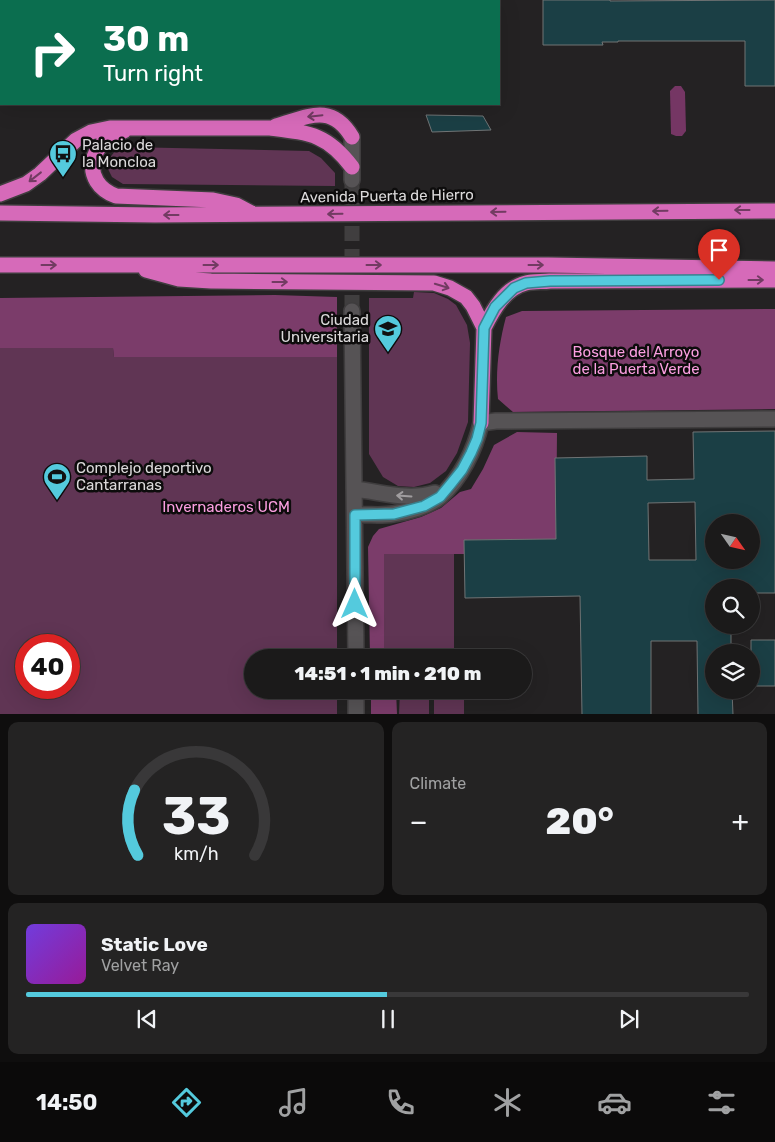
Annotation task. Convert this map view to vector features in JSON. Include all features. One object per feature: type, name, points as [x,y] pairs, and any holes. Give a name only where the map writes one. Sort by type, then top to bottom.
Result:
[{"type":"highway","points":[[270,128],[305,117],[326,115],[334,117],[344,124],[352,137]]},
{"type":"highway","points":[[0,194],[26,184],[40,174],[76,140],[91,132],[110,128],[270,128],[295,131],[321,138],[332,144],[352,174]]},
{"type":"highway","points":[[137,128],[117,133],[100,146],[92,169],[93,176],[104,190],[121,197],[212,200],[236,205],[255,215]]},
{"type":"highway","name":"Avenida Puerta de Hierro","points":[[0,213],[255,215],[775,211]]},
{"type":"highway","points":[[0,265],[549,266],[775,269]]},
{"type":"highway","points":[[128,265],[179,279],[211,281],[434,283],[450,288],[466,297],[476,311],[484,328]]},
{"type":"highway","points":[[481,423],[484,328],[495,307],[514,288],[526,283],[550,281],[775,280]]},
{"type":"street","points":[[352,137],[352,174]]},
{"type":"street","points":[[352,311],[356,649]]},
{"type":"street","points":[[355,515],[394,514],[424,506],[440,497],[462,470],[477,439],[481,423],[496,421],[775,419]]},
{"type":"street","points":[[354,489],[388,495],[418,497],[434,493],[450,485]]},
{"type":"street","points":[[356,699],[356,714]]},
{"type":"green space","points":[[126,147],[309,151],[321,158],[335,173],[335,186],[123,184],[112,177],[108,169],[109,159],[115,151]]},
{"type":"green space","points":[[414,292],[434,293],[456,305],[467,325],[470,343],[468,422],[457,453],[446,471],[430,483],[414,487],[398,486],[383,477],[369,454],[369,298],[413,298]]},
{"type":"green space","points":[[275,295],[337,297],[337,357],[114,357],[113,348],[0,348],[0,298]]},
{"type":"green space","name":"Bosque del Arroyo de la Puerta Verde","points":[[775,309],[775,409],[513,412],[498,399],[498,358],[506,317],[522,311]]},
{"type":"green space","name":"Invernaderos UCM","points":[[0,348],[113,348],[114,357],[337,357],[337,649],[244,649],[244,699],[337,699],[337,714],[0,714]]},
{"type":"green space","points":[[517,432],[557,433],[556,539],[464,540],[464,554],[384,554],[384,649],[370,649],[368,547],[373,536],[379,529],[421,517],[441,508],[460,492],[471,489],[494,445]]},
{"type":"green space","points":[[384,553],[454,553],[454,649],[384,649]]},
{"type":"green space","points":[[371,699],[396,699],[397,714],[371,714]]},
{"type":"green space","points":[[400,699],[429,699],[429,714],[399,714]]},
{"type":"green space","points":[[434,699],[464,699],[464,714],[434,714]]},
{"type":"shaded area","points":[[675,86],[681,86],[685,92],[686,131],[682,136],[671,134],[670,91]]},
{"type":"building","points":[[543,0],[775,0],[775,86],[745,86],[745,41],[618,41],[602,42],[603,45],[543,45]]},
{"type":"building","points":[[426,115],[483,116],[491,130],[432,132]]},
{"type":"building","points":[[775,431],[775,593],[760,593],[760,579],[705,579],[705,634],[731,634],[731,644],[705,644],[705,699],[732,699],[733,714],[698,714],[697,641],[651,641],[651,714],[582,714],[580,596],[465,598],[464,540],[556,539],[555,458],[647,456],[647,480],[694,479],[693,432]],"holes":[[[695,502],[696,560],[649,560],[648,503]]]},
{"type":"building","points":[[751,640],[775,640],[775,686],[760,686],[760,644],[751,644]]},
{"type":"tunnel","points":[[352,180],[352,311]]},
{"type":"place","name":"Palacio de la Moncloa","points":[[63,178]]},
{"type":"place","name":"Ciudad Universitaria","points":[[388,353]]},
{"type":"place","name":"Complejo deportivo Cantarranas","points":[[57,501]]},
{"type":"route","points":[[355,604],[355,515],[394,514],[424,506],[440,497],[462,470],[477,439],[481,423],[484,328],[495,307],[504,296],[514,288],[526,283],[550,281],[719,280]]}]
